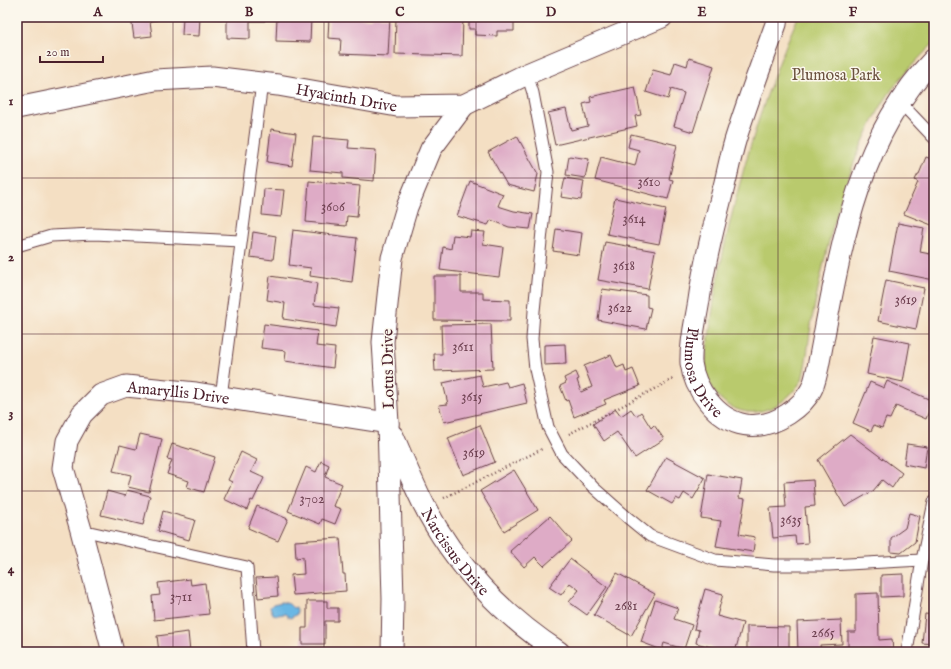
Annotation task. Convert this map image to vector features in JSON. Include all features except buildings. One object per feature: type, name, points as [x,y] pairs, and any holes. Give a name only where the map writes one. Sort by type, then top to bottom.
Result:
[{"type":"street","name":"Hyacinth Drive","points":[[17,108],[155,80],[212,77],[262,83],[397,106],[464,104],[527,74],[662,17]]},
{"type":"street","name":"Plumosa Drive","points":[[777,17],[776,24],[735,141],[707,259],[691,350],[692,371],[700,391],[719,412],[730,420],[744,425],[759,426],[784,416],[796,408],[811,391],[818,368],[842,244],[856,196],[878,140],[899,101],[934,59]]},
{"type":"street","name":"Lotus Drive","points":[[392,652],[394,599],[388,423],[383,342],[392,258],[407,207],[431,149],[464,104]]},
{"type":"street","name":"Amaryllis Drive","points":[[113,652],[81,530],[62,468],[67,441],[82,414],[102,395],[126,386],[221,397],[388,423]]},
{"type":"street","name":"Narcissus Drive","points":[[388,423],[423,504],[453,553],[480,585],[510,614],[537,638],[559,652]]},
{"type":"lane","points":[[527,74],[533,93],[548,172],[532,339],[535,369],[548,427],[562,454],[593,487],[650,536],[715,560],[774,565],[829,565],[922,560]]},
{"type":"lane","points":[[221,397],[262,83]]},
{"type":"lane","points":[[899,101],[934,138]]},
{"type":"lane","points":[[17,246],[51,236],[94,234],[241,241]]},
{"type":"lane","points":[[907,652],[922,560],[934,502]]},
{"type":"lane","points":[[81,530],[247,567],[253,652]]},
{"type":"green space","name":"Plumosa Park","points":[[798,17],[934,17],[934,43],[904,74],[888,95],[874,119],[851,171],[841,199],[826,254],[812,318],[802,380],[788,397],[776,405],[756,412],[748,412],[733,408],[726,404],[715,393],[708,379],[706,355],[721,265],[729,226],[743,173],[767,94]]},
{"type":"water","points":[[282,602],[289,604],[293,608],[296,607],[296,615],[290,618],[285,614],[273,614],[270,607],[273,604]]}]
